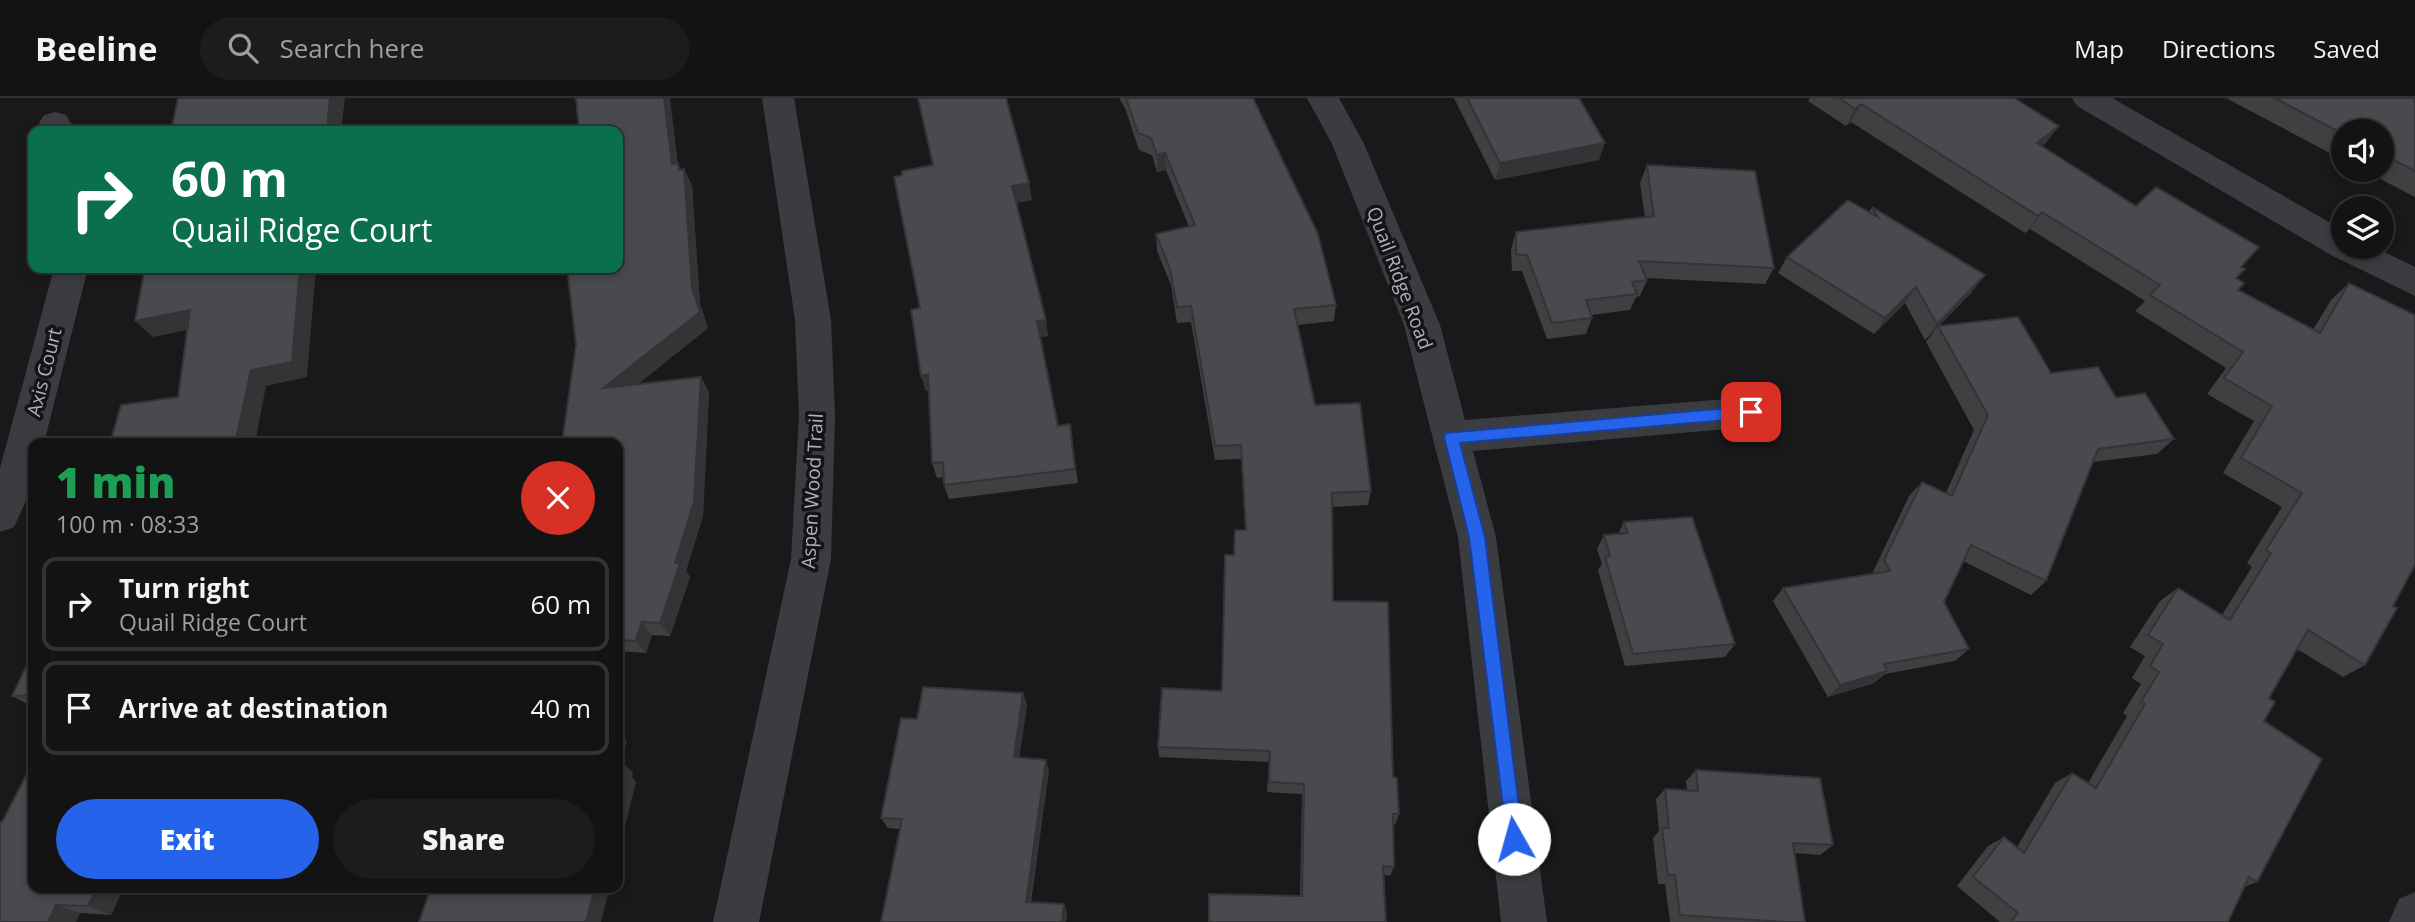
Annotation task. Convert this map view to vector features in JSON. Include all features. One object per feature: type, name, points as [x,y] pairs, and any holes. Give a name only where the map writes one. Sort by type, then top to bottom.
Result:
[{"type":"street","name":"Aspen Wood Trail","points":[[736,922],[811,559],[817,416],[813,320],[778,98]]},
{"type":"street","name":"Quail Ridge Road","points":[[1323,98],[1348,145],[1422,325],[1477,537],[1524,922]]},
{"type":"street","points":[[2088,98],[2331,238]]},
{"type":"street","points":[[2369,259],[2415,283]]},
{"type":"street","name":"Axis Court","points":[[0,515],[13,491],[70,273]]},
{"type":"street","points":[[1451,437],[1751,412]]},
{"type":"street","points":[[2412,922],[2415,915]]},
{"type":"building","points":[[178,98],[330,98],[327,126],[172,126]]},
{"type":"building","points":[[576,98],[664,98],[672,164],[678,163],[679,170],[684,169],[692,288],[700,312],[603,388],[701,377],[694,502],[675,563],[680,563],[660,623],[642,622],[635,641],[623,640],[623,438],[563,438],[576,345],[568,273],[623,273],[623,126],[579,126]]},
{"type":"building","points":[[918,98],[1006,98],[1029,183],[1012,186],[1046,320],[1037,321],[1058,426],[1070,424],[1075,469],[944,485],[943,462],[932,463],[928,374],[921,376],[911,310],[920,308],[894,177],[902,175],[902,171],[933,165]]},
{"type":"building","points":[[1126,98],[1253,98],[1318,234],[1336,305],[1294,309],[1315,405],[1360,403],[1371,491],[1332,493],[1333,601],[1388,602],[1393,777],[1397,778],[1399,814],[1393,814],[1394,867],[1383,866],[1386,922],[1209,922],[1209,894],[1302,896],[1304,784],[1269,782],[1270,751],[1158,747],[1162,688],[1222,691],[1225,555],[1234,555],[1235,530],[1246,530],[1241,445],[1215,446],[1191,306],[1177,307],[1170,269],[1156,234],[1195,225],[1165,153],[1157,155],[1151,138],[1138,133]]},
{"type":"building","points":[[1467,98],[1579,98],[1605,143],[1500,163]]},
{"type":"building","points":[[1839,98],[2014,98],[2059,126],[2037,143],[2136,206],[2156,187],[2259,247],[2241,267],[2245,269],[2236,278],[2244,283],[2238,290],[2320,333],[2349,283],[2415,315],[2415,565],[2393,606],[2397,608],[2365,665],[2308,630],[2269,698],[2275,702],[2264,721],[2322,759],[2257,882],[2249,877],[2228,922],[2011,922],[2018,913],[1973,877],[2004,837],[2024,853],[2072,773],[2096,788],[2145,704],[2141,702],[2159,672],[2150,666],[2163,644],[2148,635],[2178,588],[2230,620],[2271,553],[2266,550],[2302,493],[2241,458],[2272,406],[2224,378],[2243,352],[2150,295],[2160,285],[2042,212],[2038,216],[1861,104],[1855,109]]},
{"type":"building","points":[[2275,98],[2415,99],[2415,171],[2394,160],[2394,119],[2331,119],[2331,128]]},
{"type":"building","points":[[1647,165],[1755,171],[1774,268],[1639,261],[1647,280],[1632,282],[1637,294],[1586,300],[1592,318],[1552,323],[1527,255],[1516,254],[1516,232],[1654,216]]},
{"type":"building","points":[[1848,200],[1878,217],[1872,207],[1985,275],[1937,324],[1916,287],[1885,318],[1787,257]]},
{"type":"building","points":[[144,273],[300,273],[292,362],[251,370],[236,438],[111,438],[121,405],[178,397],[190,310],[135,321]]},
{"type":"building","points":[[2018,317],[2051,373],[2098,367],[2116,398],[2145,393],[2174,439],[2098,449],[2046,581],[1971,545],[1944,602],[1969,649],[1884,664],[1887,671],[1840,685],[1783,588],[1890,571],[1884,560],[1922,482],[1952,496],[1988,415],[1938,326]]},
{"type":"building","points":[[1692,517],[1735,644],[1633,654],[1605,557],[1610,556],[1604,535],[1628,533],[1624,522]]},
{"type":"building","points":[[28,662],[28,695],[12,696]]},
{"type":"building","points":[[923,687],[1023,693],[1014,757],[1046,760],[1026,902],[1064,904],[1062,922],[881,922],[902,819],[881,818],[901,718],[917,719]]},
{"type":"building","points":[[1696,770],[1820,778],[1833,845],[1793,843],[1805,922],[1680,915],[1675,875],[1668,875],[1662,828],[1669,828],[1665,789],[1698,791]]},
{"type":"building","points":[[28,772],[28,893],[94,893],[88,906],[56,905],[48,922],[0,922],[2,822]]},
{"type":"building","points":[[429,893],[593,893],[586,922],[419,922]]},
{"type":"route","points":[[1514,839],[1477,537],[1451,437],[1751,412]]}]
